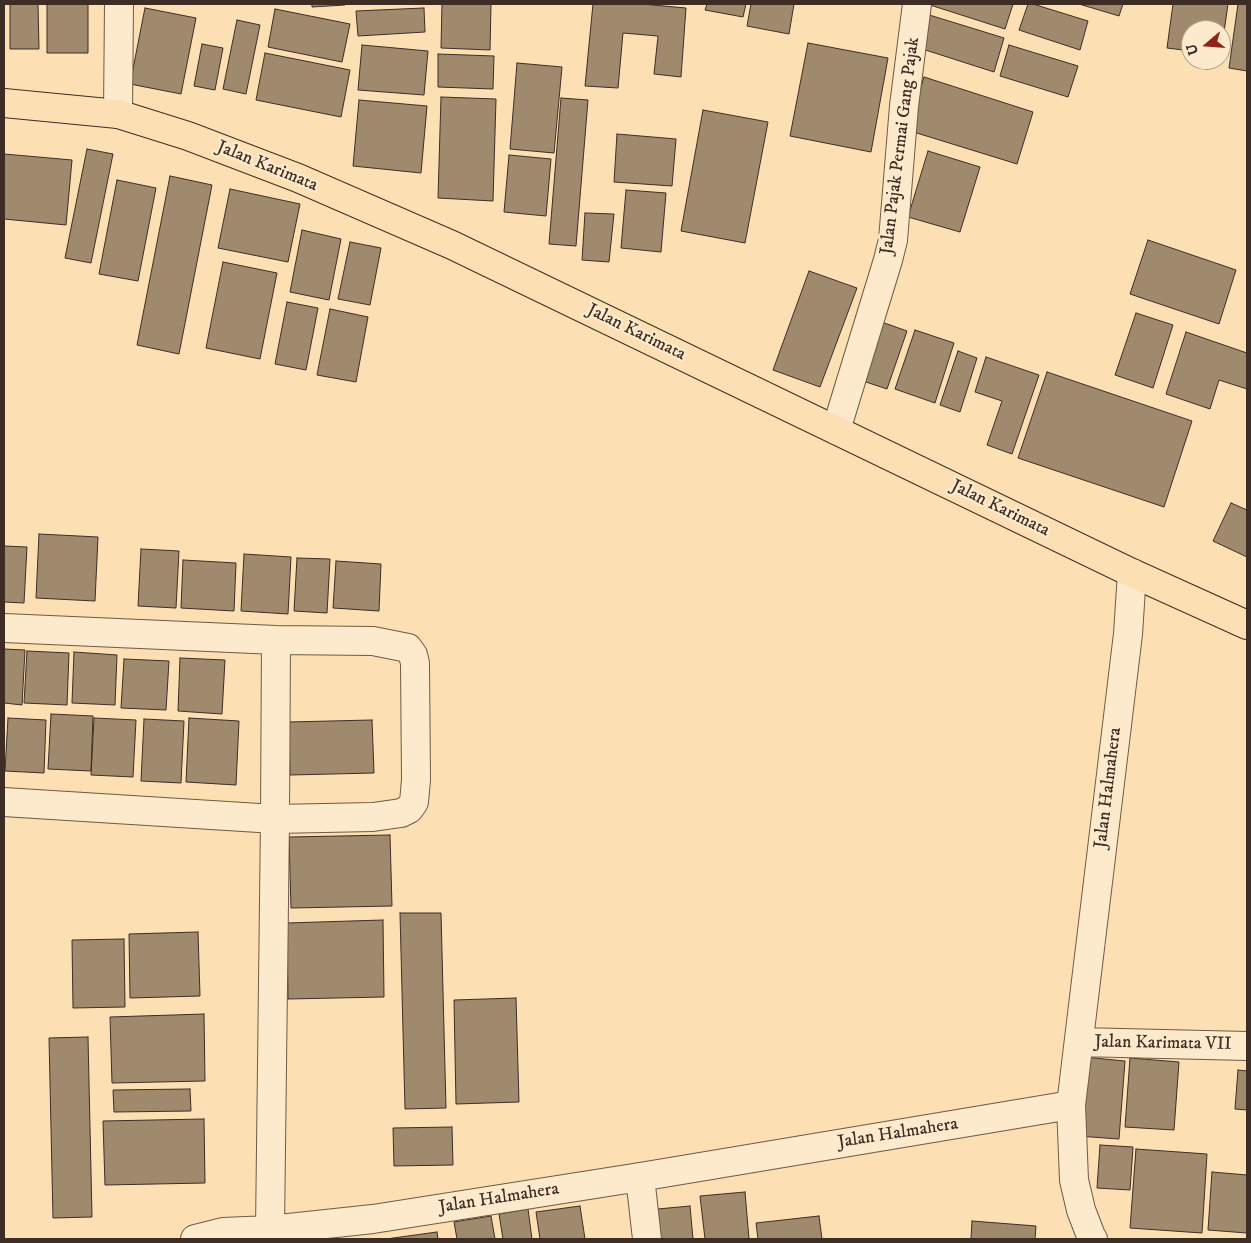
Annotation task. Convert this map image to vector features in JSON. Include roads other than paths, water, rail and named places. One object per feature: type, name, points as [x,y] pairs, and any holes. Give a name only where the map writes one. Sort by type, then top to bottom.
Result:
[{"type":"main road","name":"Jalan Karimata","points":[[4,103],[118,114],[188,136],[289,175],[452,245],[1132,573],[1247,625]]},
{"type":"street","points":[[118,114],[119,4]]},
{"type":"street","name":"Jalan Pajak Permai Gang Pajak","points":[[836,430],[893,240],[904,106],[917,4]]},
{"type":"street","name":"Jalan Halmahera","points":[[196,1239],[223,1232],[375,1229],[640,1177],[1071,1105],[1128,634],[1132,573]]},
{"type":"street","points":[[4,628],[276,640],[373,641],[408,648],[413,655],[415,663],[416,780],[414,802],[409,809],[401,813],[373,817],[275,819],[4,802]]},
{"type":"street","points":[[270,1230],[276,640]]},
{"type":"street","name":"Jalan Karimata VII","points":[[1078,1042],[1247,1046]]},
{"type":"street","points":[[1071,1105],[1074,1180],[1081,1210],[1093,1239]]},
{"type":"street","points":[[640,1177],[648,1239]]}]
